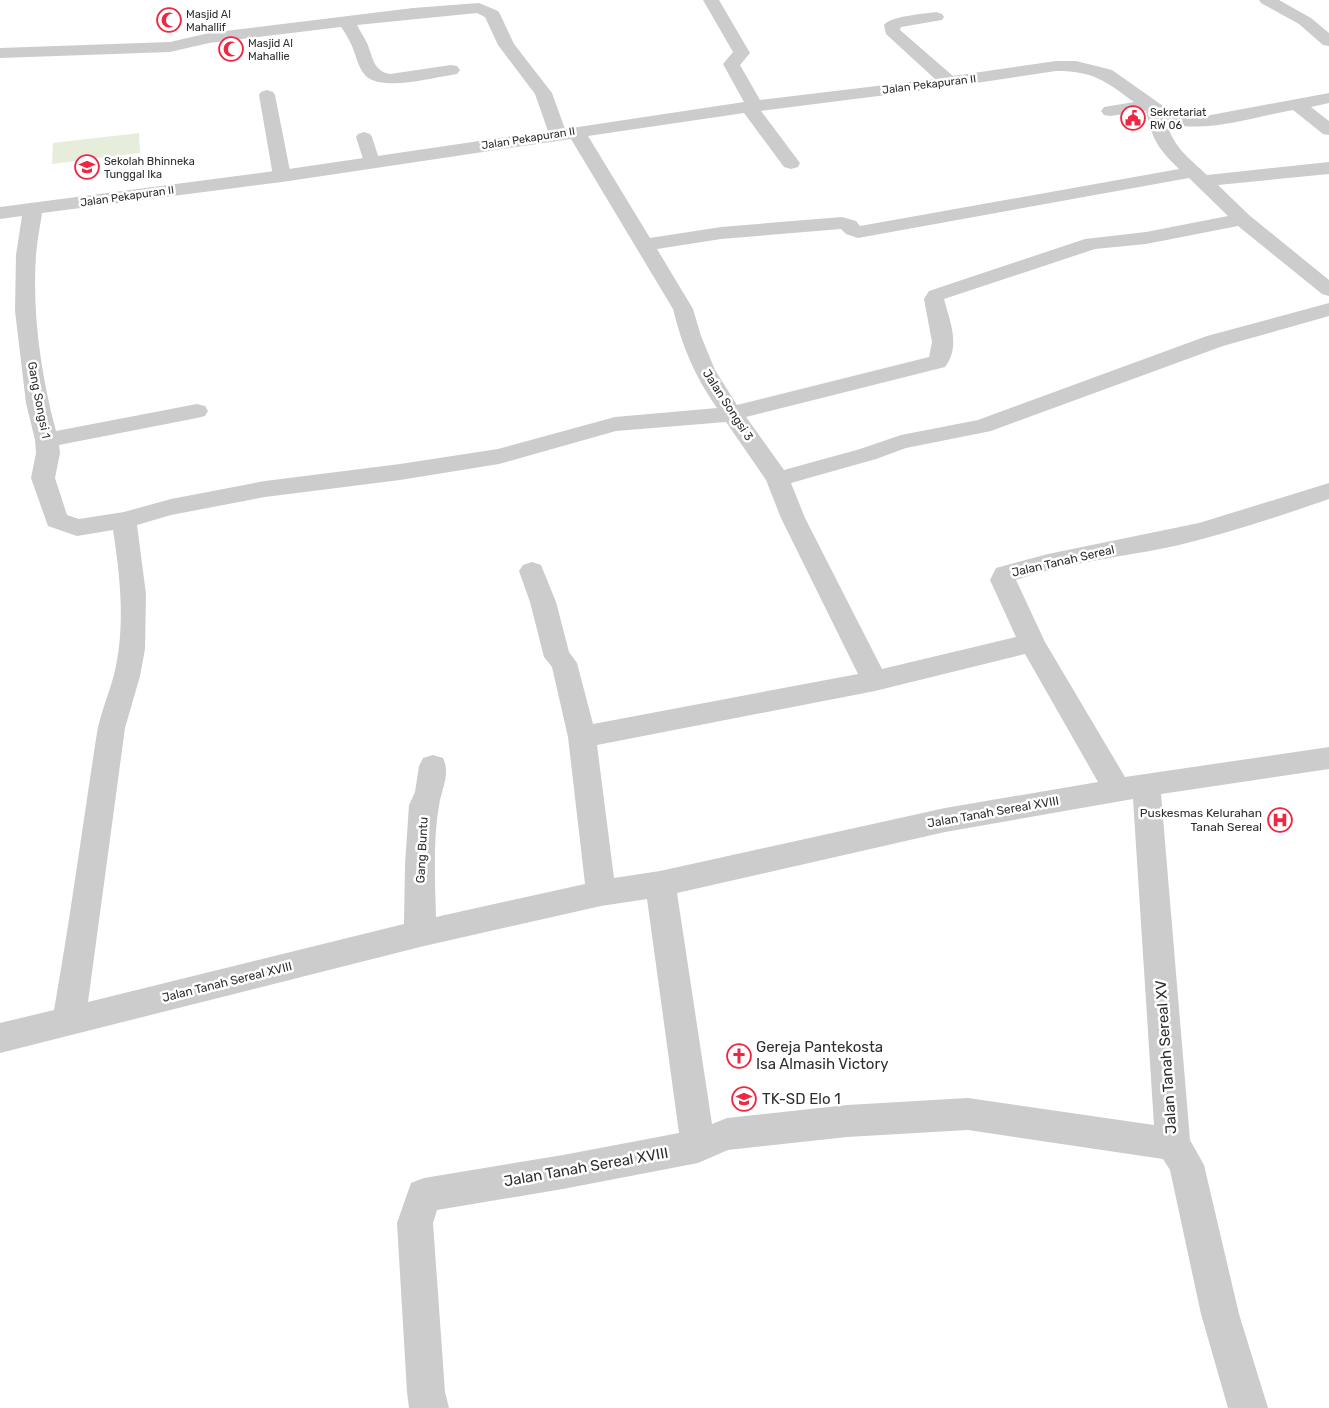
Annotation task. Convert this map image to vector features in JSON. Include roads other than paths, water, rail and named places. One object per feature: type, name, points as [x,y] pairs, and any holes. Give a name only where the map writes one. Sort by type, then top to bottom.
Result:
[{"type":"street","points":[[711,0],[742,53],[730,64],[752,106],[791,163]]},
{"type":"street","points":[[1267,0],[1304,21],[1329,41]]},
{"type":"street","name":"Jalan Songsi 3","points":[[346,22],[469,8],[479,8],[492,14],[506,45],[543,93],[567,132],[644,245],[683,309],[690,336],[704,370],[712,385],[778,479],[792,518],[875,681]]},
{"type":"street","points":[[936,17],[898,23],[892,25],[892,31],[949,82]]},
{"type":"street","points":[[0,53],[170,48],[209,38],[346,22],[359,43],[366,64],[372,73],[379,78],[390,79],[451,70]]},
{"type":"street","name":"Jalan Pekapuran II","points":[[0,214],[282,176],[567,132],[923,82],[949,82],[1056,66],[1101,57]]},
{"type":"street","name":"Jalan Pekapuran II","points":[[1056,66],[1076,66],[1106,74],[1152,108],[1167,117],[1181,121],[1200,122],[1329,98]]},
{"type":"street","points":[[1297,104],[1329,130]]},
{"type":"street","points":[[1110,111],[1152,108],[1161,136],[1168,148],[1242,219],[1329,290]]},
{"type":"street","points":[[644,245],[721,233],[842,223],[849,225],[858,232],[1197,176],[1329,168]]},
{"type":"street","name":"Gang Songsi 1","points":[[33,209],[26,255],[25,311],[37,403],[47,440],[48,454],[44,478],[57,520],[76,528],[124,520],[171,507],[265,489],[400,472],[498,456],[616,424],[733,414],[752,407],[937,362],[942,358],[944,350],[934,299],[944,292],[1092,243],[1146,238],[1242,219]]},
{"type":"street","points":[[778,479],[868,454],[901,442],[983,426],[1215,341],[1329,309]]},
{"type":"street","points":[[47,440],[197,411]]},
{"type":"street","name":"Jalan Tanah Sereal","points":[[1132,787],[1032,643],[1007,591],[1003,580],[1004,574],[1180,536],[1231,522],[1329,490]]},
{"type":"street","points":[[68,1022],[83,938],[112,721],[129,667],[134,612],[132,568],[124,520]]},
{"type":"street","points":[[532,571],[543,602],[557,657],[564,663],[582,737],[602,892]]},
{"type":"street","points":[[582,737],[875,681],[1032,643]]},
{"type":"street","name":"Jalan Tanah Sereal XVIII","points":[[0,1038],[420,934],[602,892],[660,884],[945,820],[1132,787],[1329,758]]},
{"type":"street","name":"Gang Buntu","points":[[420,934],[420,864],[424,805],[429,792],[433,766]]},
{"type":"street","name":"Jalan Tanah Sereal XV","points":[[1132,787],[1173,1144],[1186,1166],[1220,1314],[1248,1408]]},
{"type":"street","points":[[660,884],[698,1146],[727,1134],[848,1121],[968,1114],[1173,1144]]},
{"type":"street","name":"Jalan Tanah Sereal XVIII","points":[[429,1408],[415,1223],[424,1195],[563,1172],[698,1146]]},
{"type":"lane","points":[[267,96],[282,176]]},
{"type":"lane","points":[[364,137],[372,162]]},
{"type":"place","name":"Masjid Al Mahallif","points":[[169,20]]},
{"type":"place","name":"Masjid Al Mahallie","points":[[231,49]]},
{"type":"place","name":"Sekretariat RW 06","points":[[1133,118]]},
{"type":"place","name":"Sekolah Bhinneka Tunggal Ika","points":[[87,167]]},
{"type":"place","name":"Puskesmas Kelurahan Tanah Sereal","points":[[1280,820]]},
{"type":"place","name":"Gereja Pantekosta Isa Almasih Victory","points":[[739,1056]]},
{"type":"place","name":"TK-SD Elo 1","points":[[744,1099]]}]
